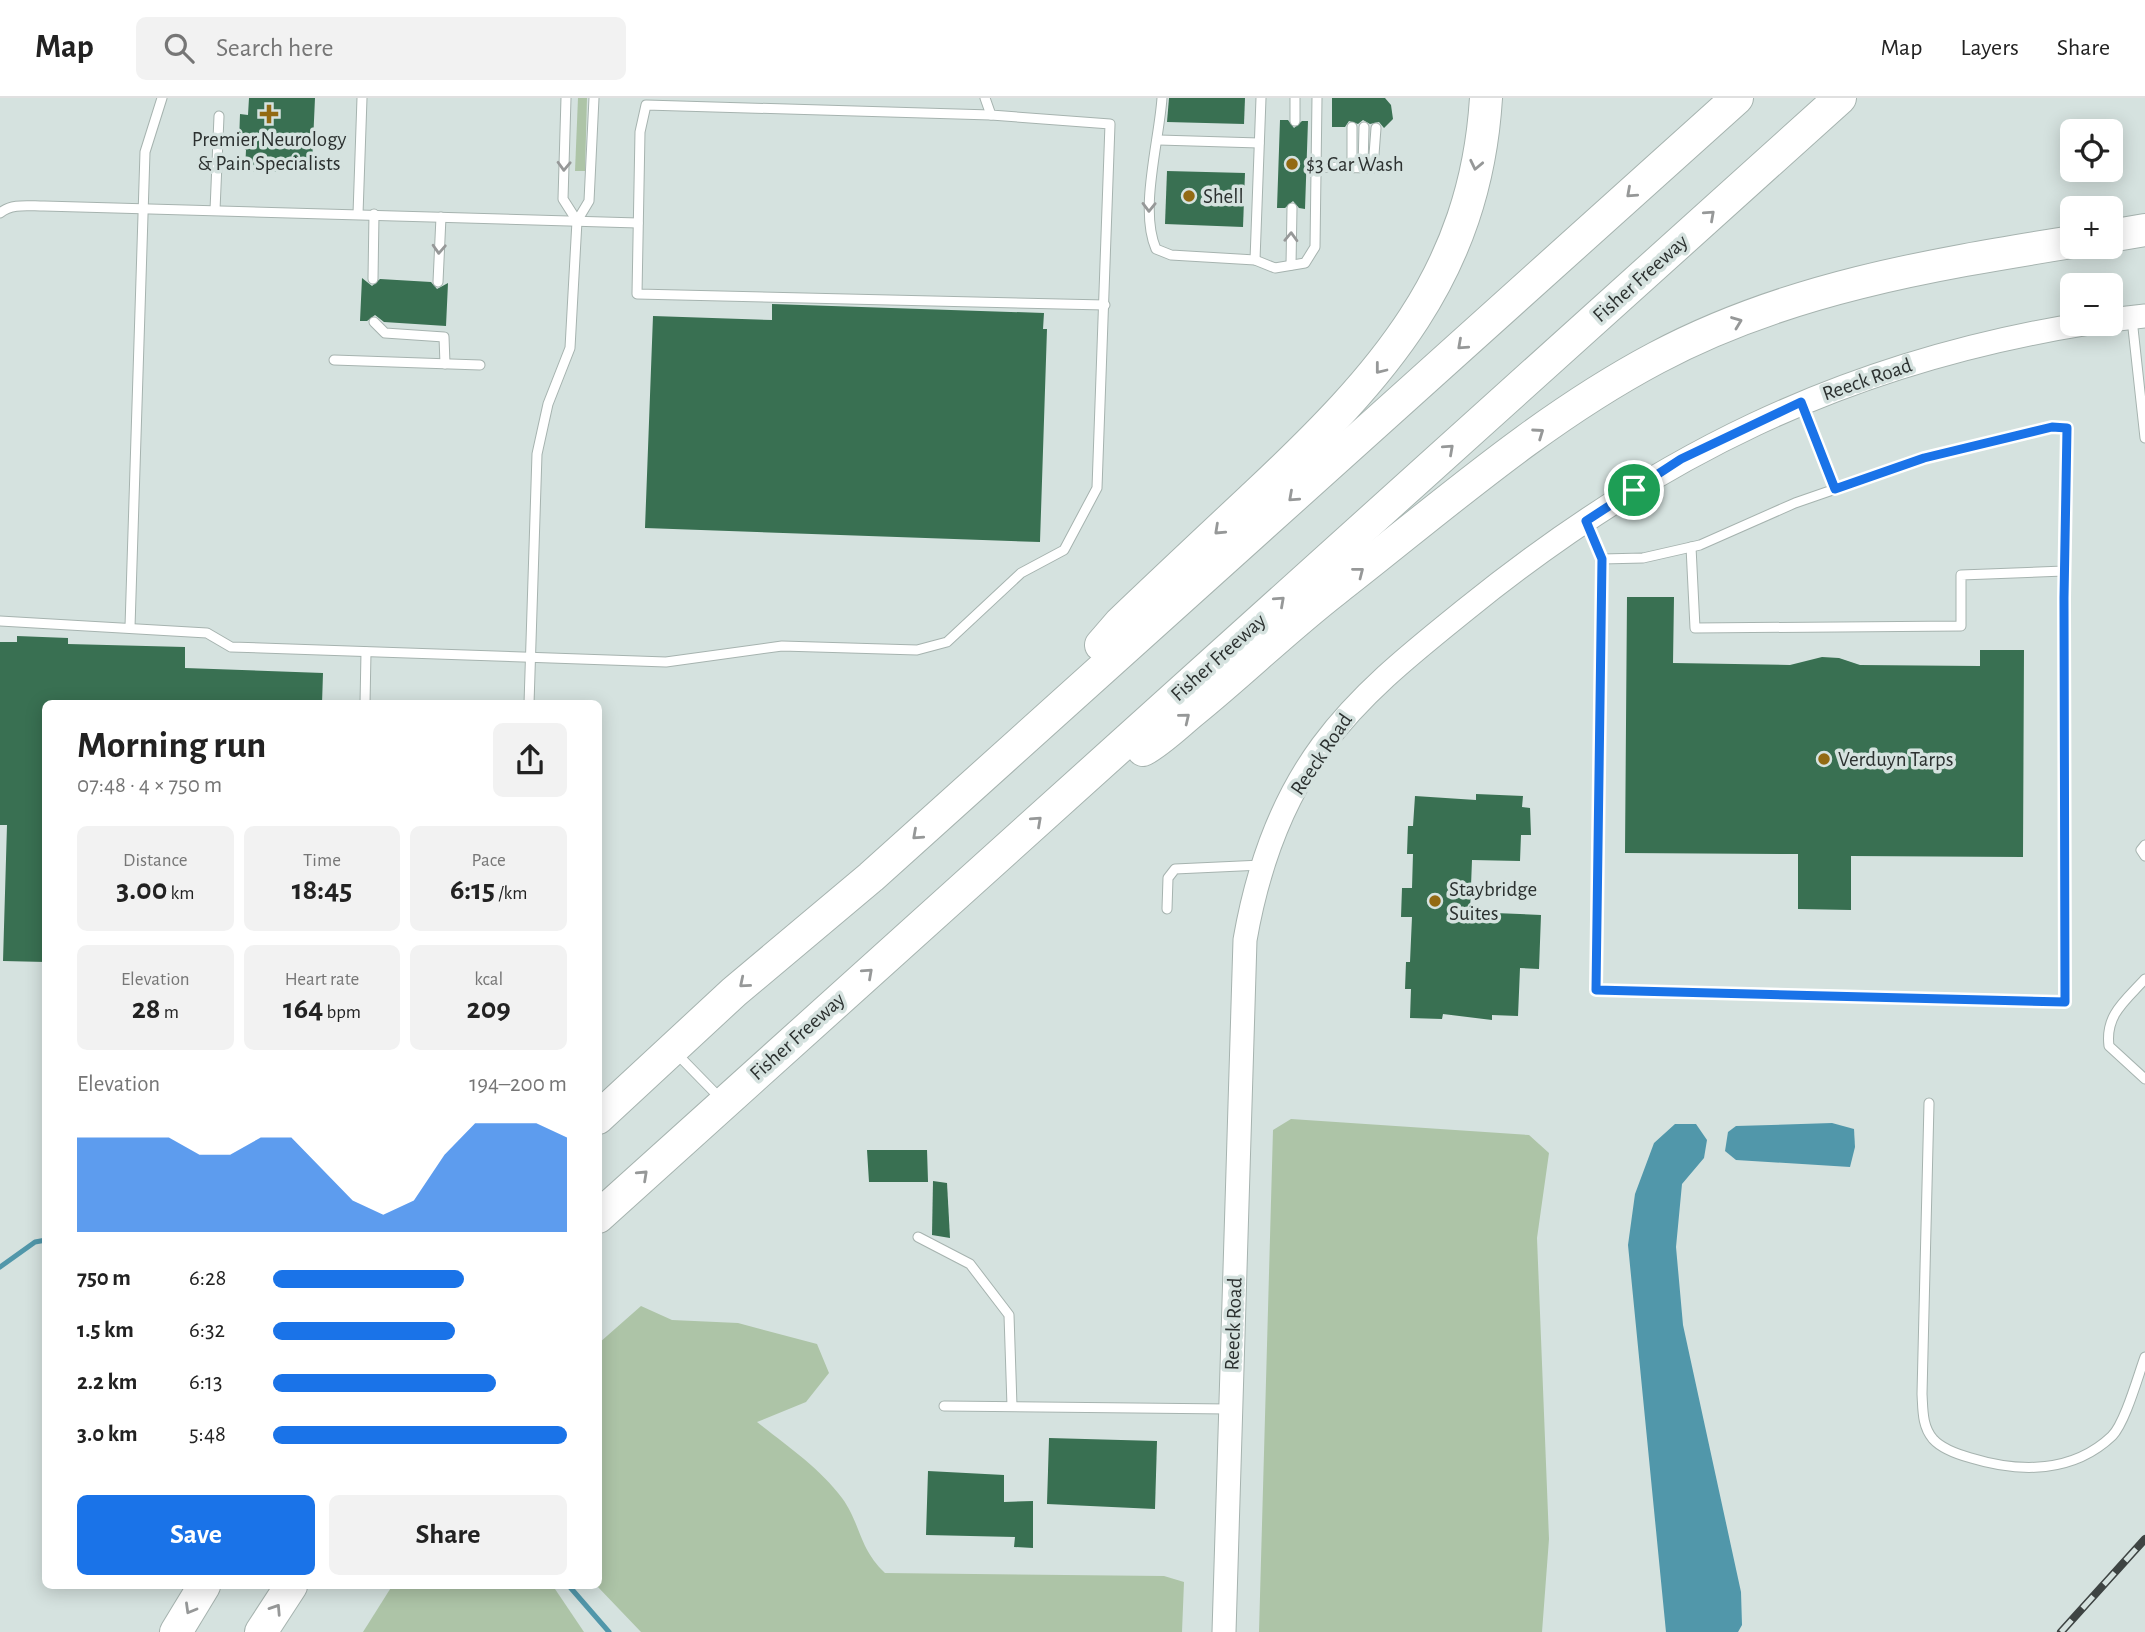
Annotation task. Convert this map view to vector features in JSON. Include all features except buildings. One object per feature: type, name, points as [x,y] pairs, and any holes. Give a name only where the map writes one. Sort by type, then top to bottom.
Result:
[{"type":"highway","points":[[1024,738],[1120,623],[1323,431],[1392,353],[1432,290],[1460,224],[1478,156],[1486,98]]},
{"type":"highway","points":[[602,1114],[734,992],[872,877],[1737,98]]},
{"type":"highway","name":"Fisher Freeway","points":[[602,1213],[1840,98]]},
{"type":"highway","points":[[2123,234],[2145,230]]},
{"type":"highway","points":[[1066,794],[1149,747],[1245,669],[1326,597],[1502,459],[1591,397],[1656,358],[1766,311],[1840,287],[1933,265],[2060,244]]},
{"type":"highway","points":[[176,1632],[202,1589]]},
{"type":"highway","points":[[261,1632],[289,1589]]},
{"type":"street","name":"Reeck Road","points":[[1224,1632],[1242,969],[1250,910],[1262,865],[1277,825],[1304,772],[1351,708],[1386,673],[1500,581],[1681,459],[1801,402],[1936,356],[2060,329]]},
{"type":"lane","points":[[130,627],[145,152],[162,98]]},
{"type":"lane","points":[[358,214],[362,98]]},
{"type":"lane","points":[[566,98],[563,199],[577,221]]},
{"type":"lane","points":[[529,700],[537,454],[548,404],[570,348],[577,221],[589,201],[594,98]]},
{"type":"lane","points":[[985,98],[991,115]]},
{"type":"lane","points":[[1162,98],[1159,140],[1148,202],[1150,235],[1156,249],[1171,255],[1255,260],[1276,268],[1305,263],[1315,247],[1317,98]]},
{"type":"lane","points":[[1255,260],[1261,98]]},
{"type":"lane","points":[[1295,98],[1295,121]]},
{"type":"lane","points":[[0,621],[130,627],[207,634],[231,647],[666,662],[782,646],[917,650],[947,642],[1021,573],[1064,550],[1097,488],[1105,305],[1110,124],[991,115],[646,105],[640,132],[637,295],[1105,305]]},
{"type":"lane","points":[[215,210],[219,116]]},
{"type":"lane","points":[[1352,127],[1352,167]]},
{"type":"lane","points":[[1363,168],[1364,127]]},
{"type":"lane","points":[[1316,167],[1373,168],[1376,128]]},
{"type":"lane","points":[[1159,140],[1259,143]]},
{"type":"lane","points":[[0,213],[6,208],[18,206],[142,207],[638,223]]},
{"type":"lane","points":[[1291,265],[1292,208]]},
{"type":"lane","points":[[373,279],[374,214]]},
{"type":"lane","points":[[438,282],[441,216]]},
{"type":"lane","points":[[2129,318],[2142,392],[2145,438]]},
{"type":"lane","points":[[374,322],[386,333],[444,337],[445,364]]},
{"type":"lane","points":[[436,325],[436,336]]},
{"type":"lane","points":[[334,360],[480,365]]},
{"type":"lane","points":[[1801,402],[1835,489]]},
{"type":"lane","points":[[1586,521],[1602,559],[1596,990],[2065,1002],[2064,571],[2067,428],[2052,427],[1924,458],[1835,489],[1691,547],[1643,558],[1602,559]]},
{"type":"lane","points":[[1691,547],[1695,628],[1961,626],[1962,575],[2064,571]]},
{"type":"lane","points":[[365,700],[366,652]]},
{"type":"lane","points":[[2145,845],[2141,850],[2145,856]]},
{"type":"lane","points":[[1167,909],[1168,878],[1175,869],[1262,865]]},
{"type":"lane","points":[[2145,979],[2115,1012],[2107,1029],[2109,1046],[2145,1079]]},
{"type":"lane","points":[[672,1049],[724,1102]]},
{"type":"lane","points":[[1929,1103],[1922,1394],[1923,1422],[1934,1440],[1959,1455],[1997,1466],[2030,1470],[2061,1465],[2097,1448],[2115,1433],[2145,1357]]},
{"type":"lane","points":[[918,1237],[970,1264],[1009,1315],[1012,1406]]},
{"type":"lane","points":[[944,1406],[1231,1409]]},
{"type":"green space","points":[[578,98],[587,98],[585,171],[575,171]]},
{"type":"green space","points":[[1291,1119],[1529,1135],[1549,1153],[1537,1238],[1549,1539],[1542,1632],[1259,1632],[1273,1130]]},
{"type":"green space","points":[[641,1306],[672,1320],[738,1323],[817,1344],[829,1373],[806,1402],[757,1422],[802,1457],[833,1487],[853,1517],[870,1554],[885,1573],[1164,1576],[1184,1582],[1182,1632],[641,1632],[600,1589],[602,1589],[602,1340]]},
{"type":"green space","points":[[390,1589],[555,1589],[584,1632],[363,1632]]},
{"type":"water","points":[[1832,1123],[1854,1129],[1855,1147],[1850,1167],[1736,1160],[1725,1151],[1728,1132],[1736,1126]]},
{"type":"water","points":[[1675,1124],[1696,1124],[1707,1140],[1704,1158],[1682,1184],[1676,1247],[1683,1325],[1741,1592],[1742,1625],[1738,1632],[1666,1632],[1628,1245],[1635,1194],[1654,1143]]},
{"type":"waterway","points":[[0,1267],[35,1242],[42,1241]]},
{"type":"waterway","points":[[572,1589],[609,1632]]},
{"type":"railway","points":[[2061,1632],[2145,1539]]},
{"type":"place","name":"Premier Neurology & Pain Specialists","points":[[269,114]]},
{"type":"place","name":"$3 Car Wash","points":[[1292,164]]},
{"type":"place","name":"Shell","points":[[1189,196]]},
{"type":"place","name":"Verduyn Tarps","points":[[1824,759]]},
{"type":"place","name":"Staybridge Suites","points":[[1435,901]]},
{"type":"route","points":[[1801,402],[1835,489],[1924,458],[2052,427],[2067,428],[2064,598],[2065,1002],[1596,990],[1602,559],[1586,521],[1634,490],[1681,459],[1801,402]]}]
